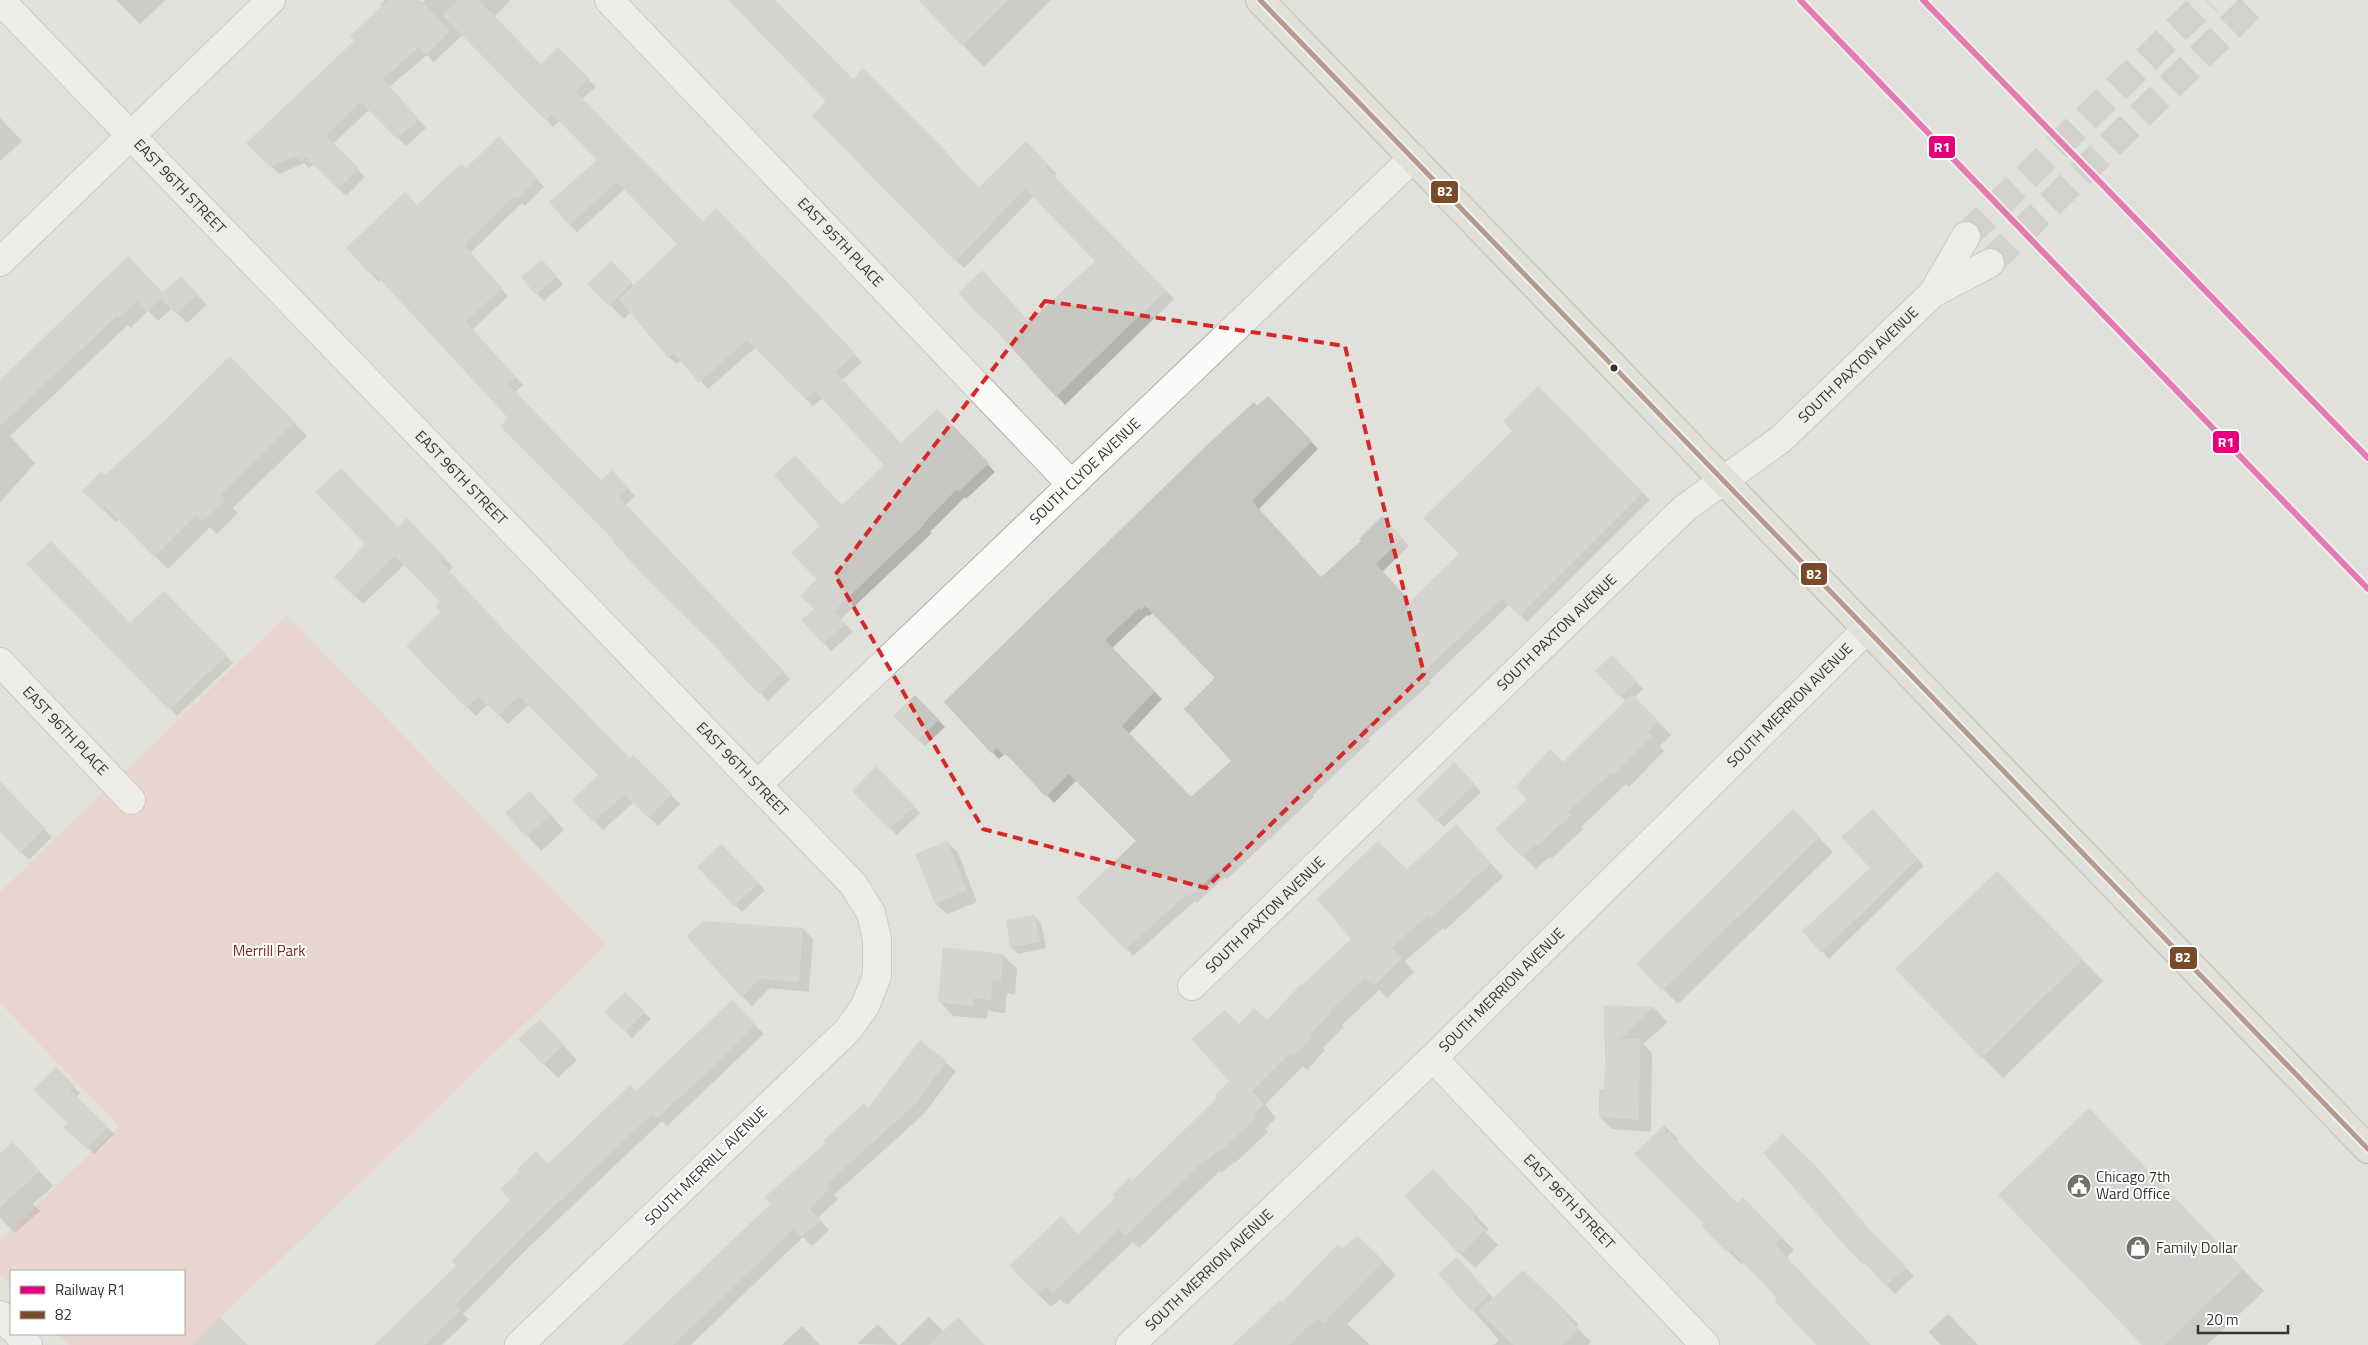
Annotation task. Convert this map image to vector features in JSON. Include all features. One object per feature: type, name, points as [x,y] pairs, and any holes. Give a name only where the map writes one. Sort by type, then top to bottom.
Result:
[{"type":"main road","points":[[1260,0],[2368,1149]]},
{"type":"street","name":"EAST 96TH STREET","points":[[0,0],[852,884],[871,913],[877,939],[877,976]]},
{"type":"street","points":[[0,262],[271,0]]},
{"type":"street","name":"EAST 95TH PLACE","points":[[609,0],[1072,484]]},
{"type":"street","name":"SOUTH CLYDE AVENUE","points":[[757,785],[1412,158]]},
{"type":"street","name":"SOUTH PAXTON AVENUE","points":[[1933,293],[1966,236]]},
{"type":"street","name":"SOUTH PAXTON AVENUE","points":[[1192,986],[1685,508],[1781,439],[1933,293],[1990,262]]},
{"type":"street","name":"SOUTH MERRION AVENUE","points":[[1130,1345],[1433,1058],[1867,629]]},
{"type":"street","name":"EAST 96TH PLACE","points":[[0,662],[131,800]]},
{"type":"street","name":"SOUTH MERRILL AVENUE","points":[[519,1345],[848,1030],[866,1006],[877,976]]},
{"type":"street","name":"EAST 96TH STREET","points":[[1433,1058],[1693,1341]]},
{"type":"street","points":[[0,1316],[10,1326]]},
{"type":"street","points":[[19,1335],[28,1345]]},
{"type":"highlighted area","points":[[1045,301],[1345,346],[1424,674],[1206,888],[983,829],[835,575]]},
{"type":"green space","name":"Merrill Park","points":[[287,615],[606,945],[192,1345],[69,1345],[59,1335],[185,1335],[185,1270],[10,1270],[10,1284],[0,1274],[0,1241],[119,1126],[0,1003],[0,892]]},
{"type":"building","points":[[388,0],[420,0],[450,31],[426,55],[419,47],[383,79],[419,119],[397,139],[361,102],[326,136],[359,168],[338,189],[306,157],[301,162],[295,156],[270,167],[246,143],[354,41],[350,36]]},
{"type":"building","points":[[458,0],[479,0],[541,64],[558,47],[589,78],[575,91],[703,221],[716,208],[855,353],[835,372],[901,443],[937,409],[989,463],[958,492],[956,490],[925,524],[834,611],[846,624],[823,644],[801,620],[814,609],[800,596],[816,579],[791,553],[820,526],[774,475],[795,455],[842,505],[884,465],[814,390],[805,399],[747,340],[699,383],[674,353],[668,358],[619,299],[677,244],[617,182],[569,225],[549,202],[597,160],[552,114],[545,120],[442,15]]},
{"type":"building","points":[[728,0],[775,0],[853,79],[863,68],[948,153],[946,154],[979,187],[1026,141],[1049,165],[1046,168],[1166,290],[1056,397],[982,315],[980,316],[958,293],[982,270],[1026,318],[1028,316],[1031,320],[1095,261],[1025,189],[955,261],[812,116],[826,101]]},
{"type":"building","points":[[918,0],[1008,0],[962,46]]},
{"type":"building","points":[[499,136],[538,179],[517,199],[514,197],[464,245],[502,288],[466,322],[516,377],[508,384],[601,480],[612,470],[629,488],[619,497],[784,671],[759,694],[722,653],[644,576],[612,541],[613,539],[500,426],[508,418],[374,273],[371,275],[346,248],[405,192],[417,205],[461,163],[466,168]]},
{"type":"building","points":[[128,256],[163,293],[181,276],[198,294],[176,314],[161,298],[147,312],[137,301],[119,318],[117,316],[0,426],[0,380]]},
{"type":"building","points":[[542,259],[557,277],[536,295],[521,277]]},
{"type":"building","points":[[611,261],[632,282],[609,306],[587,284]]},
{"type":"building","points":[[230,356],[295,422],[221,494],[226,499],[203,522],[196,515],[154,557],[105,506],[102,510],[82,491],[101,472],[105,475],[163,422]]},
{"type":"building","points":[[1538,386],[1643,492],[1519,616],[1502,598],[1422,673],[1425,675],[1362,731],[1364,733],[1306,787],[1308,789],[1219,873],[1217,871],[1189,897],[1187,894],[1125,950],[1076,898],[1136,841],[1069,774],[1046,797],[1006,754],[1004,755],[997,748],[991,753],[944,702],[1206,446],[1254,402],[1257,406],[1268,396],[1312,441],[1252,501],[1321,577],[1361,541],[1359,539],[1382,516],[1403,538],[1376,564],[1410,601],[1459,554],[1423,518],[1512,431],[1503,421]],"holes":[[[1145,606],[1215,678],[1184,709],[1231,761],[1191,797],[1122,726],[1155,691],[1105,640],[1139,608],[1141,610]]]},
{"type":"building","points":[[341,468],[398,527],[407,518],[445,557],[441,562],[506,632],[630,758],[633,755],[672,794],[648,818],[625,794],[593,822],[572,800],[598,775],[519,696],[498,716],[479,696],[466,708],[426,667],[406,646],[440,612],[435,607],[440,602],[395,556],[354,596],[334,577],[365,544],[315,492]]},
{"type":"building","points":[[51,541],[130,623],[164,591],[227,655],[169,710],[26,564]]},
{"type":"building","points":[[1612,655],[1637,681],[1620,697],[1595,671]]},
{"type":"building","points":[[1632,694],[1659,721],[1648,732],[1652,737],[1614,774],[1612,772],[1568,812],[1571,815],[1522,857],[1495,829],[1527,799],[1515,787],[1550,749],[1563,762]]},
{"type":"building","points":[[915,695],[939,720],[918,741],[893,716]]},
{"type":"building","points":[[1454,762],[1475,784],[1436,821],[1416,800]]},
{"type":"building","points":[[876,766],[915,806],[889,829],[852,791]]},
{"type":"building","points":[[0,781],[45,828],[20,853],[0,831]]},
{"type":"building","points":[[530,791],[551,815],[526,837],[505,813]]},
{"type":"building","points":[[1793,809],[1820,837],[1662,991],[1636,964]]},
{"type":"building","points":[[1873,809],[1918,859],[1821,953],[1802,931],[1870,868],[1841,837]]},
{"type":"building","points":[[1456,824],[1491,863],[1431,918],[1429,915],[1392,947],[1402,958],[1373,986],[1365,978],[1330,1011],[1331,1013],[1311,1034],[1313,1036],[1293,1057],[1289,1054],[1252,1091],[1264,1104],[1253,1115],[1256,1118],[1221,1151],[1220,1149],[1207,1161],[1206,1159],[1125,1236],[1119,1229],[1053,1293],[1046,1286],[1037,1294],[1009,1266],[1061,1216],[1078,1234],[1115,1198],[1112,1195],[1129,1178],[1132,1181],[1217,1098],[1215,1095],[1229,1081],[1191,1039],[1225,1010],[1239,1024],[1254,1008],[1267,1020],[1301,984],[1351,939],[1317,899],[1378,841],[1407,869]]},
{"type":"building","points":[[947,841],[967,891],[935,904],[915,854]]},
{"type":"building","points":[[721,844],[759,883],[734,906],[697,867]]},
{"type":"building","points":[[1997,871],[2083,959],[1981,1058],[1895,969]]},
{"type":"building","points":[[1035,915],[1040,942],[1010,947],[1006,920]]},
{"type":"building","points":[[703,921],[803,928],[799,982],[760,979],[741,997],[686,936]]},
{"type":"building","points":[[943,947],[1003,954],[1001,981],[993,980],[991,1000],[974,998],[973,1006],[938,1002]]},
{"type":"building","points":[[625,992],[645,1012],[625,1032],[604,1012]]},
{"type":"building","points":[[732,1000],[756,1024],[709,1071],[657,1118],[653,1113],[523,1236],[456,1304],[461,1310],[424,1345],[374,1345],[456,1266],[451,1261],[510,1200],[500,1189],[519,1172],[517,1169],[536,1151],[548,1164],[631,1084],[636,1091]]},
{"type":"building","points":[[1604,1005],[1654,1007],[1621,1038],[1604,1039]]},
{"type":"building","points":[[540,1019],[564,1045],[543,1065],[518,1039]]},
{"type":"building","points":[[1606,1039],[1640,1039],[1639,1120],[1599,1117],[1599,1089],[1604,1089]]},
{"type":"building","points":[[920,1040],[947,1061],[916,1103],[826,1185],[830,1189],[809,1208],[821,1220],[801,1237],[794,1229],[673,1345],[622,1345],[771,1204],[765,1197],[825,1143],[823,1141],[864,1103],[868,1108]]},
{"type":"building","points":[[56,1067],[74,1085],[70,1090],[108,1127],[86,1148],[63,1127],[67,1123],[33,1090]]},
{"type":"building","points":[[2089,1108],[2243,1269],[2164,1345],[2142,1345],[1998,1195]]},
{"type":"building","points":[[1665,1124],[1665,1135],[1668,1132],[1737,1203],[1743,1197],[1782,1237],[1775,1245],[1871,1345],[1817,1345],[1774,1301],[1777,1298],[1731,1250],[1727,1252],[1701,1226],[1704,1224],[1634,1154]]},
{"type":"building","points":[[1783,1134],[1817,1167],[1865,1225],[1907,1267],[1886,1286],[1856,1254],[1854,1256],[1763,1153]]},
{"type":"building","points":[[13,1142],[40,1171],[0,1207],[0,1153]]},
{"type":"building","points":[[1433,1169],[1476,1214],[1473,1218],[1485,1230],[1460,1255],[1404,1196]]},
{"type":"building","points":[[1357,1235],[1384,1261],[1323,1323],[1318,1318],[1288,1345],[1232,1345],[1280,1300],[1282,1302],[1338,1244],[1342,1249]]},
{"type":"building","points":[[1457,1257],[1490,1294],[1471,1311],[1438,1274]]},
{"type":"building","points":[[1523,1270],[1566,1311],[1564,1313],[1579,1329],[1562,1345],[1513,1345],[1479,1311]]},
{"type":"building","points":[[220,1317],[248,1345],[192,1345]]},
{"type":"building","points":[[958,1317],[985,1345],[928,1345]]},
{"type":"tunnel","points":[[1966,236],[2207,0]]},
{"type":"tunnel","points":[[1990,263],[2258,0]]},
{"type":"rail line","name":"R1","points":[[1800,0],[2368,589]]},
{"type":"rail line","name":"R1","points":[[1923,0],[2368,458]]},
{"type":"transit line","name":"82","points":[[1260,0],[2368,1149]]},
{"type":"place","name":"Chicago 7th Ward Office","points":[[2079,1186]]},
{"type":"place","name":"Family Dollar","points":[[2138,1248]]}]
